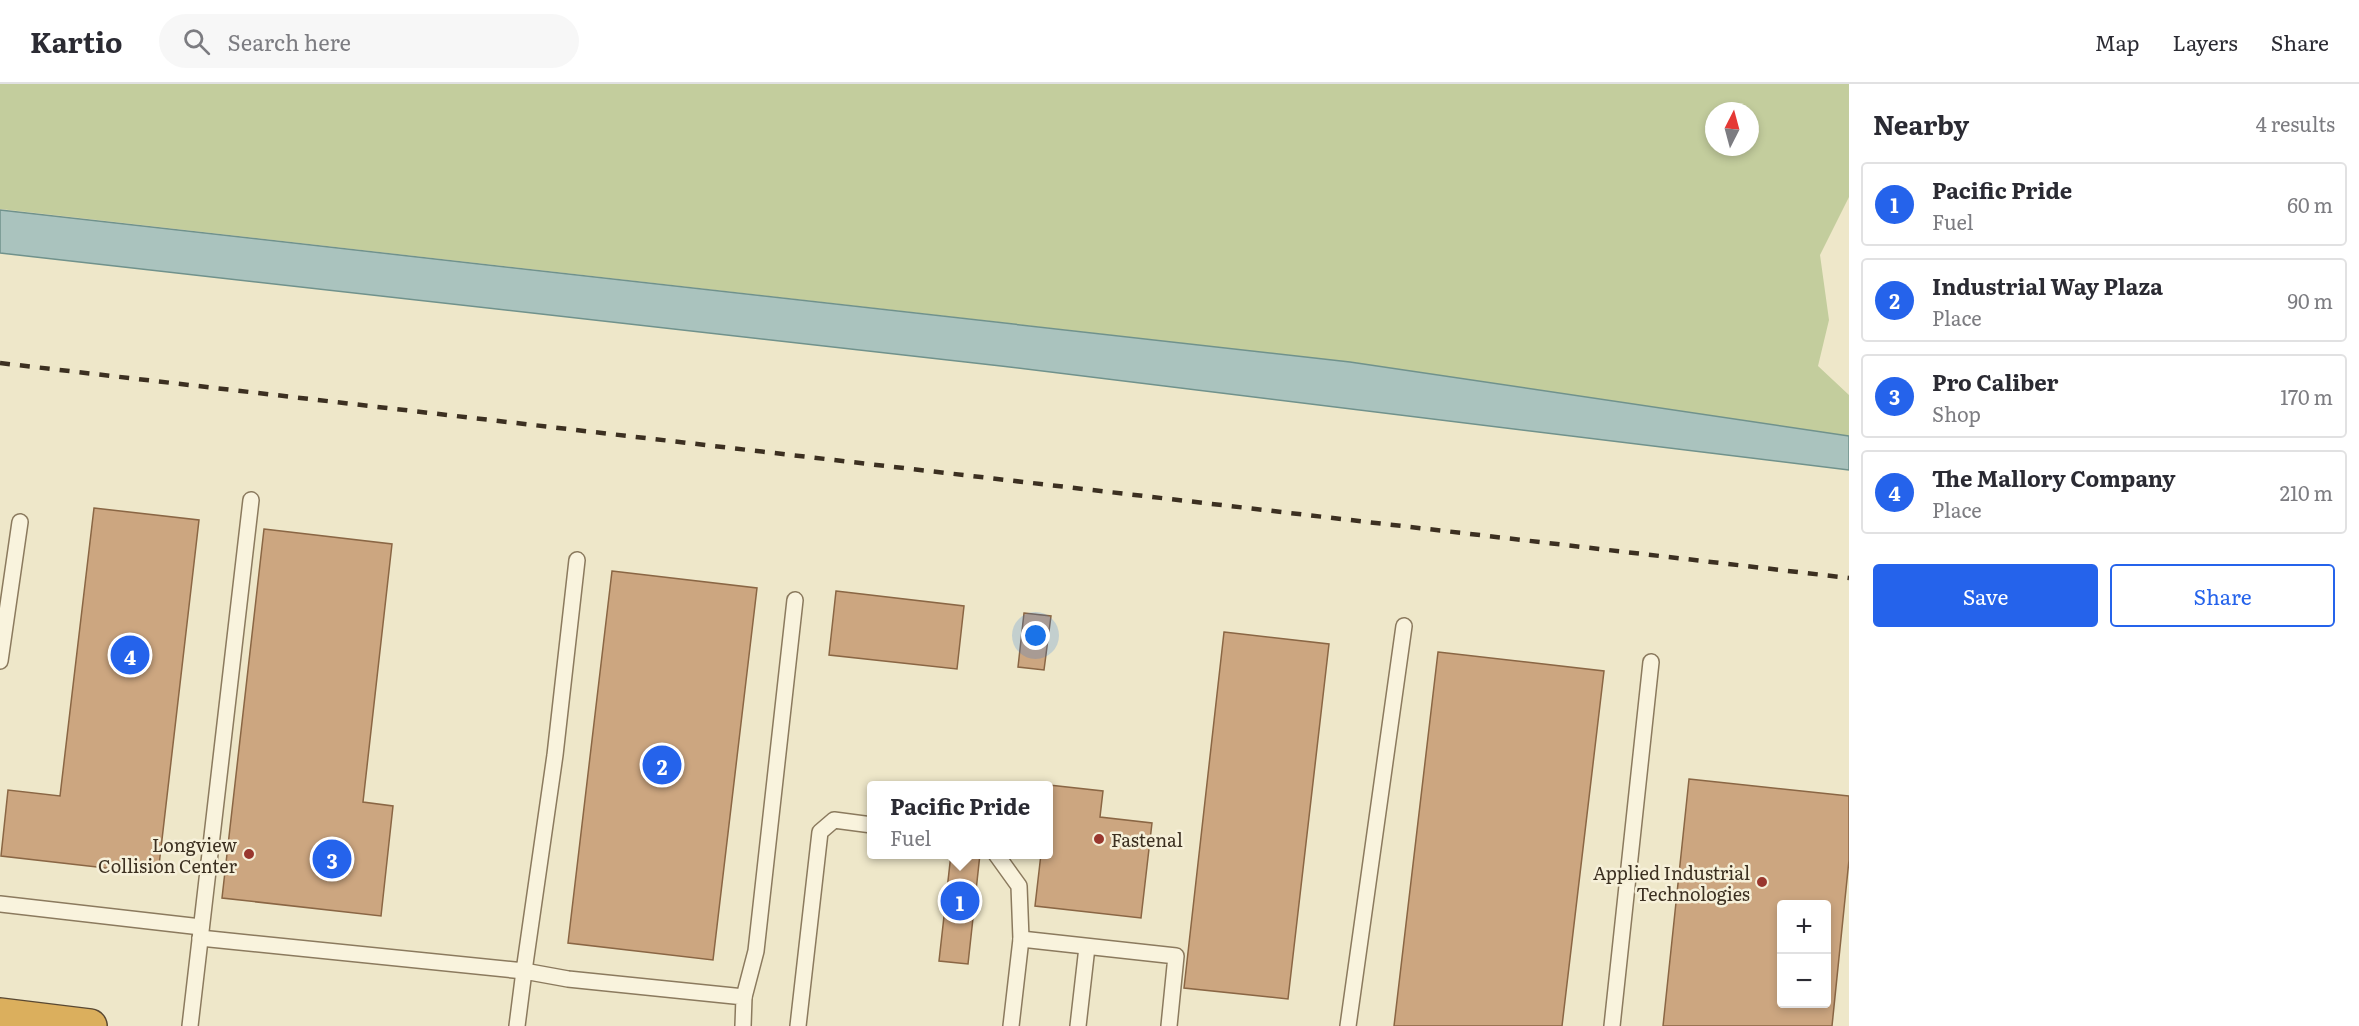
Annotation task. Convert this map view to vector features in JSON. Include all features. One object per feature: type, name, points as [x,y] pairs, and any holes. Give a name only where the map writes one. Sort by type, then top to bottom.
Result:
[{"type":"highway","points":[[0,1015],[90,1026]]},
{"type":"lane","points":[[190,1026],[251,500]]},
{"type":"lane","points":[[0,661],[20,522]]},
{"type":"lane","points":[[517,1026],[555,755],[577,560]]},
{"type":"lane","points":[[743,1026],[744,997],[756,951],[795,600]]},
{"type":"lane","points":[[1348,1026],[1404,626]]},
{"type":"lane","points":[[1612,1026],[1651,662]]},
{"type":"lane","points":[[798,1026],[820,832],[834,820],[867,824]]},
{"type":"lane","points":[[999,859],[1019,886],[1021,939],[1011,1026]]},
{"type":"lane","points":[[0,904],[201,933],[524,971],[568,979],[744,997]]},
{"type":"lane","points":[[1021,939],[1176,956],[1170,1026]]},
{"type":"lane","points":[[1078,1026],[1087,947]]},
{"type":"green space","points":[[0,84],[1849,84],[1849,197],[1820,255],[1829,320],[1818,366],[1849,395],[1849,436],[1350,362],[0,209]]},
{"type":"water","points":[[0,210],[1350,362],[1849,436],[1849,470],[1001,366],[0,253]]},
{"type":"building","points":[[94,508],[199,520],[158,874],[1,856],[8,790],[60,796]]},
{"type":"building","points":[[264,529],[392,544],[363,802],[393,806],[381,916],[222,898]]},
{"type":"building","points":[[612,571],[757,588],[713,960],[568,943]]},
{"type":"building","points":[[836,591],[964,606],[957,669],[829,655]]},
{"type":"building","points":[[1024,613],[1051,616],[1044,670],[1018,667]]},
{"type":"building","points":[[1224,632],[1329,644],[1288,999],[1184,988]]},
{"type":"building","points":[[1438,652],[1604,671],[1562,1026],[1394,1026]]},
{"type":"building","name":"Applied Industrial Technologies","points":[[1689,779],[1849,796],[1849,860],[1832,1026],[1663,1026]]},
{"type":"building","name":"Fastenal","points":[[1053,785],[1103,791],[1100,817],[1152,823],[1141,918],[1035,906],[1040,859],[1053,859]]},
{"type":"building","points":[[950,859],[979,859],[968,964],[939,961]]},
{"type":"railway","points":[[0,363],[1849,578]]},
{"type":"place","name":"The Mallory Company","points":[[130,655]]},
{"type":"place","name":"Industrial Way Plaza","points":[[662,765]]},
{"type":"place","name":"Fastenal","points":[[1099,839]]},
{"type":"place","name":"Longview Collision Center","points":[[249,854]]},
{"type":"place","name":"Pro Caliber","points":[[332,859]]},
{"type":"place","name":"Applied Industrial Technologies","points":[[1762,882]]},
{"type":"place","name":"Pacific Pride","points":[[960,901]]}]
